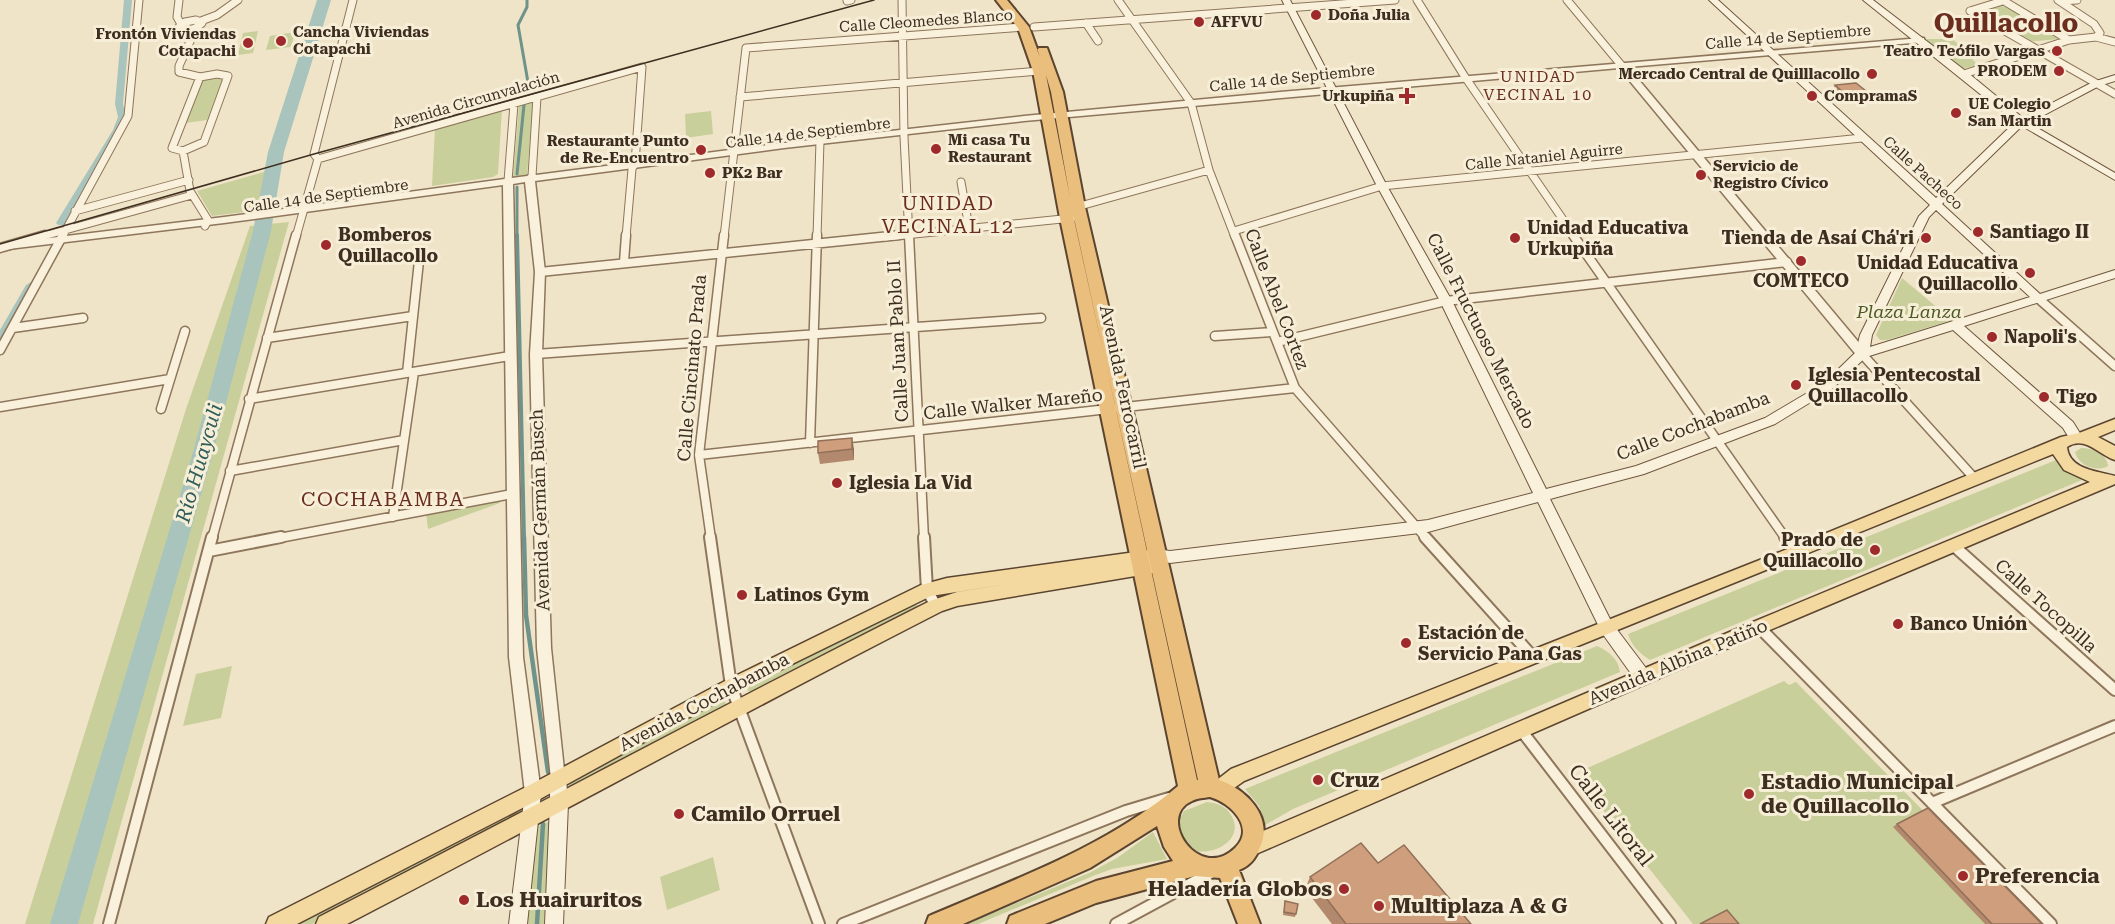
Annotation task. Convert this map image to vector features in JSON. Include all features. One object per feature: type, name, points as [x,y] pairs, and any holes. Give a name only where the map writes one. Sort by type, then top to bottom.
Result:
[{"type":"highway","name":"Avenida Ferrocarril","points":[[1000,0],[1028,27],[1056,119]]},
{"type":"highway","name":"Avenida Ferrocarril","points":[[1012,0],[1051,70],[1056,119],[1073,213],[1116,410],[1181,797]]},
{"type":"highway","name":"Avenida Ferrocarril","points":[[1116,410],[1162,559],[1215,788]]},
{"type":"highway","points":[[937,924],[1082,861],[1181,797],[1215,788],[1241,802],[1250,815],[1253,832],[1249,847],[1241,858],[1224,867],[1197,865],[1096,892],[1018,924]]},
{"type":"highway","points":[[1181,797],[1167,824],[1171,843],[1184,858],[1197,865]]},
{"type":"highway","points":[[1224,867],[1249,924]]},
{"type":"main road","name":"Calle Pacheco","points":[[1713,0],[2039,299]]},
{"type":"main road","points":[[1867,0],[1921,40],[2023,123],[2115,177]]},
{"type":"main road","name":"Calle Fructuoso Mercado","points":[[1288,4],[1382,186],[1446,301],[1607,628],[1643,677]]},
{"type":"main road","name":"Calle Cochabamba","points":[[1162,559],[1428,526],[1639,470],[1770,421],[1828,386],[1862,354],[1866,335],[1924,216],[2017,125],[2096,84],[2115,78]]},
{"type":"main road","points":[[1862,354],[2115,274]]},
{"type":"main road","points":[[1955,325],[2068,425],[2078,438],[2102,445],[2115,454]]},
{"type":"main road","points":[[1215,788],[1238,775],[1796,553],[2060,445],[2064,441],[2115,424]]},
{"type":"main road","points":[[2060,445],[2062,457],[2076,470],[2096,479],[2112,479]]},
{"type":"main road","name":"Avenida Albina Patiño","points":[[1249,847],[1760,627],[2112,479]]},
{"type":"main road","name":"Avenida Cochabamba","points":[[326,924],[559,804],[737,707],[936,606],[957,599],[1162,559]]},
{"type":"main road","name":"Avenida Cochabamba","points":[[276,924],[533,793],[731,686],[927,591],[946,585],[1140,563]]},
{"type":"main road","name":"Avenida Germán Busch","points":[[554,924],[558,779]]},
{"type":"main road","name":"Avenida Germán Busch","points":[[519,924],[528,820],[533,793]]},
{"type":"street","points":[[0,350],[128,116],[139,0]]},
{"type":"street","points":[[179,0],[177,17],[182,24]]},
{"type":"street","points":[[201,21],[201,25],[196,28],[181,30],[178,28],[192,20],[201,21],[217,15],[238,0]]},
{"type":"street","points":[[108,924],[249,399],[318,159],[314,154],[353,0]]},
{"type":"street","name":"Calle Juan Pablo II","points":[[902,0],[904,134],[927,591],[936,606]]},
{"type":"street","name":"Calle Abel Cortez","points":[[1118,0],[1192,106],[1209,170],[1295,388],[1533,657]]},
{"type":"street","name":"Calle Cleomedes Blanco","points":[[746,48],[1086,23],[1288,4],[1395,0]]},
{"type":"street","points":[[1417,0],[1529,172],[1796,553]]},
{"type":"street","points":[[1567,0],[1862,354],[1975,479]]},
{"type":"street","points":[[2069,40],[2005,0],[1970,11],[2034,50],[2115,94]]},
{"type":"street","points":[[2059,0],[2077,0]]},
{"type":"street","points":[[2059,0],[2094,24],[2100,33],[2096,37]]},
{"type":"street","points":[[1086,23],[1098,41]]},
{"type":"street","points":[[196,28],[179,66],[179,72],[200,76],[217,74],[228,76],[204,142],[183,151],[172,148],[200,76]]},
{"type":"street","points":[[1964,74],[2069,40],[2096,37],[2115,42]]},
{"type":"street","name":"Calle 14 de Septiembre","points":[[1,248],[62,238],[271,216],[531,179],[904,134],[1333,92],[1617,69],[1622,66],[1921,40]]},
{"type":"street","name":"Calle Cincinato Prada","points":[[746,48],[710,342],[699,455],[731,686],[819,924]]},
{"type":"street","name":"Avenida Circunvalación","points":[[318,159],[642,67],[633,166]]},
{"type":"street","points":[[740,97],[902,81],[1040,71]]},
{"type":"street","name":"Avenida Germán Busch","points":[[537,97],[531,179],[540,272],[536,354],[545,661],[558,779]]},
{"type":"street","name":"Avenida Germán Busch","points":[[514,104],[508,183],[516,657],[533,793]]},
{"type":"street","name":"Calle Nataniel Aguirre","points":[[1233,231],[1382,186],[1862,138]]},
{"type":"street","points":[[810,442],[820,144]]},
{"type":"street","points":[[183,151],[192,195],[207,223]]},
{"type":"street","points":[[624,262],[633,166]]},
{"type":"street","points":[[540,272],[969,228],[1073,213],[1209,170]]},
{"type":"street","points":[[75,211],[189,180]]},
{"type":"street","points":[[960,182],[969,228]]},
{"type":"street","points":[[1,248],[62,238],[192,195]]},
{"type":"street","points":[[393,517],[411,372],[413,316],[419,261]]},
{"type":"street","points":[[1277,342],[1446,301],[1787,262]]},
{"type":"street","name":"Calle Pacheco","points":[[2039,299],[2115,366]]},
{"type":"street","points":[[267,338],[413,316]]},
{"type":"street","points":[[13,328],[83,318]]},
{"type":"street","points":[[536,354],[1041,318]]},
{"type":"street","points":[[161,409],[185,332]]},
{"type":"street","points":[[1215,336],[1273,332]]},
{"type":"street","points":[[249,399],[510,356]]},
{"type":"street","points":[[0,407],[170,379]]},
{"type":"street","name":"Calle Walker Mareño","points":[[699,455],[1116,410],[1295,388]]},
{"type":"street","points":[[230,471],[404,440]]},
{"type":"street","points":[[209,551],[513,494]]},
{"type":"street","name":"Calle Tocopilla","points":[[1954,546],[2115,690]]},
{"type":"street","points":[[1760,627],[2051,924]]},
{"type":"street","points":[[1932,803],[2115,726]]},
{"type":"street","name":"Calle Litoral","points":[[1521,730],[1670,924]]},
{"type":"street","points":[[843,924],[1115,816],[1181,797]]},
{"type":"street","points":[[1119,923],[1224,867]]},
{"type":"green space","points":[[2000,6],[2009,7],[2059,39],[2027,42],[1978,13]]},
{"type":"green space","name":"Frontón Viviendas Cotapachi","points":[[258,31],[253,53],[238,55],[243,33]]},
{"type":"green space","name":"Cancha Viviendas Cotapachi","points":[[295,32],[291,47],[266,50],[270,36]]},
{"type":"green space","points":[[1924,39],[1953,39],[1978,65],[1962,69]]},
{"type":"green space","points":[[212,77],[223,78],[207,120],[186,123],[203,80]]},
{"type":"green space","points":[[533,101],[527,175],[513,177],[519,105]]},
{"type":"green space","points":[[502,109],[498,174],[493,177],[432,186],[435,128]]},
{"type":"green space","points":[[711,111],[713,134],[686,138],[685,114]]},
{"type":"green space","points":[[267,171],[260,210],[212,216],[197,191]]},
{"type":"green space","points":[[289,222],[93,924],[25,924],[186,409],[250,226]]},
{"type":"green space","name":"Plaza Lanza","points":[[1902,278],[1952,320],[1887,340],[1880,340],[1876,335]]},
{"type":"green space","points":[[2081,448],[2098,452],[2105,458],[2108,466],[2098,469],[2088,467],[2080,461],[2075,452]]},
{"type":"green space","name":"Prado de Quillacollo","points":[[2056,460],[2082,480],[1650,660],[1636,649],[1629,638],[1628,634]]},
{"type":"green space","points":[[498,499],[500,503],[428,529],[426,512]]},
{"type":"green space","points":[[913,603],[918,606],[917,609],[754,692],[748,691],[747,687]]},
{"type":"green space","points":[[1597,646],[1613,656],[1620,672],[1293,809],[1265,825],[1259,806],[1245,789]]},
{"type":"green space","points":[[232,666],[221,718],[183,726],[196,674]]},
{"type":"green space","name":"Estadio Municipal de Quillacollo","points":[[1784,681],[1789,685],[1796,682],[2035,924],[1693,924],[1577,777],[1586,775],[1585,769]]},
{"type":"green space","points":[[724,699],[726,704],[723,707],[573,788],[568,785],[569,781]]},
{"type":"green space","points":[[1207,802],[1227,809],[1235,826],[1233,835],[1218,849],[1196,851],[1187,847],[1180,838],[1177,824],[1184,811]]},
{"type":"green space","points":[[517,811],[519,816],[517,819],[312,924],[292,924]]},
{"type":"green space","points":[[550,821],[544,924],[526,924],[534,828]]},
{"type":"green space","points":[[1153,832],[1167,859],[1112,869],[978,924],[966,924],[1089,873],[1117,858]]},
{"type":"green space","points":[[713,857],[720,890],[667,910],[660,877]]},
{"type":"building","points":[[1856,83],[1866,91],[1845,94],[1835,85]]},
{"type":"building","points":[[852,438],[852,449],[818,453],[818,441]]},
{"type":"building","name":"Preferencia","points":[[1928,808],[2042,924],[1992,924],[1897,824]]},
{"type":"building","name":"Multiplaza A & G","points":[[1361,843],[1378,863],[1404,845],[1471,924],[1346,924],[1310,877]]},
{"type":"building","points":[[1285,901],[1298,904],[1296,914],[1284,912]]},
{"type":"building","points":[[1727,910],[1739,924],[1700,924]]},
{"type":"waterway","points":[[61,223],[117,130],[122,117],[119,104],[128,0]]},
{"type":"waterway","name":"Río Huayculi","points":[[64,924],[204,449],[262,231],[276,152],[324,0]]},
{"type":"waterway","points":[[527,0],[527,7],[518,25],[529,88]]},
{"type":"waterway","points":[[517,174],[524,105]]},
{"type":"waterway","points":[[517,187],[517,235]]},
{"type":"waterway","points":[[517,235],[524,539]]},
{"type":"waterway","points":[[0,340],[31,285]]},
{"type":"waterway","points":[[524,537],[526,615],[548,772]]},
{"type":"waterway","points":[[537,924],[543,824]]},
{"type":"tram line","points":[[0,244],[314,154],[874,0]]},
{"type":"place","name":"Doña Julia","points":[[1316,15]]},
{"type":"place","name":"AFFVU","points":[[1199,22]]},
{"type":"place","name":"Cancha Viviendas Cotapachi","points":[[281,41]]},
{"type":"place","name":"Frontón Viviendas Cotapachi","points":[[248,43]]},
{"type":"place","name":"Teatro Teófilo Vargas","points":[[2057,51]]},
{"type":"place","name":"PRODEM","points":[[2059,71]]},
{"type":"place","name":"Mercado Central de Quilllacollo","points":[[1872,74]]},
{"type":"place","name":"Urkupiña","points":[[1407,96]]},
{"type":"place","name":"CompramaS","points":[[1812,96]]},
{"type":"place","name":"UE Colegio San Martin","points":[[1956,113]]},
{"type":"place","name":"Mi casa Tu Restaurant","points":[[936,149]]},
{"type":"place","name":"Restaurante Punto de Re-Encuentro","points":[[701,150]]},
{"type":"place","name":"PK2 Bar","points":[[710,173]]},
{"type":"place","name":"Servicio de Registro Cívico","points":[[1701,175]]},
{"type":"place","name":"Santiago II","points":[[1978,232]]},
{"type":"place","name":"Unidad Educativa Urkupiña","points":[[1515,238]]},
{"type":"place","name":"Tienda de Asaí Chá'ri","points":[[1926,238]]},
{"type":"place","name":"Bomberos Quillacollo","points":[[326,245]]},
{"type":"place","name":"COMTECO","points":[[1801,261]]},
{"type":"place","name":"Unidad Educativa Quillacollo","points":[[2030,273]]},
{"type":"place","name":"Napoli's","points":[[1992,337]]},
{"type":"place","name":"Iglesia Pentecostal Quillacollo","points":[[1796,385]]},
{"type":"place","name":"Tigo","points":[[2044,397]]},
{"type":"place","name":"Iglesia La Vid","points":[[837,483]]},
{"type":"place","name":"Prado de Quillacollo","points":[[1875,550]]},
{"type":"place","name":"Latinos Gym","points":[[742,595]]},
{"type":"place","name":"Banco Unión","points":[[1898,624]]},
{"type":"place","name":"Estación de Servicio Pana Gas","points":[[1406,643]]},
{"type":"place","name":"Cruz","points":[[1318,780]]},
{"type":"place","name":"Estadio Municipal de Quillacollo","points":[[1749,794]]},
{"type":"place","name":"Camilo Orruel","points":[[679,814]]},
{"type":"place","name":"Preferencia","points":[[1963,876]]},
{"type":"place","name":"Heladería Globos","points":[[1344,889]]},
{"type":"place","name":"Los Huairuritos","points":[[464,900]]},
{"type":"place","name":"Multiplaza A & G","points":[[1379,906]]},
{"type":"district","name":"Quillacollo","points":[[2006,23]]},
{"type":"district","name":"UNIDAD VECINAL 10","points":[[1538,85]]},
{"type":"district","name":"UNIDAD VECINAL 12","points":[[948,214]]},
{"type":"district","name":"COCHABAMBA","points":[[383,499]]}]
